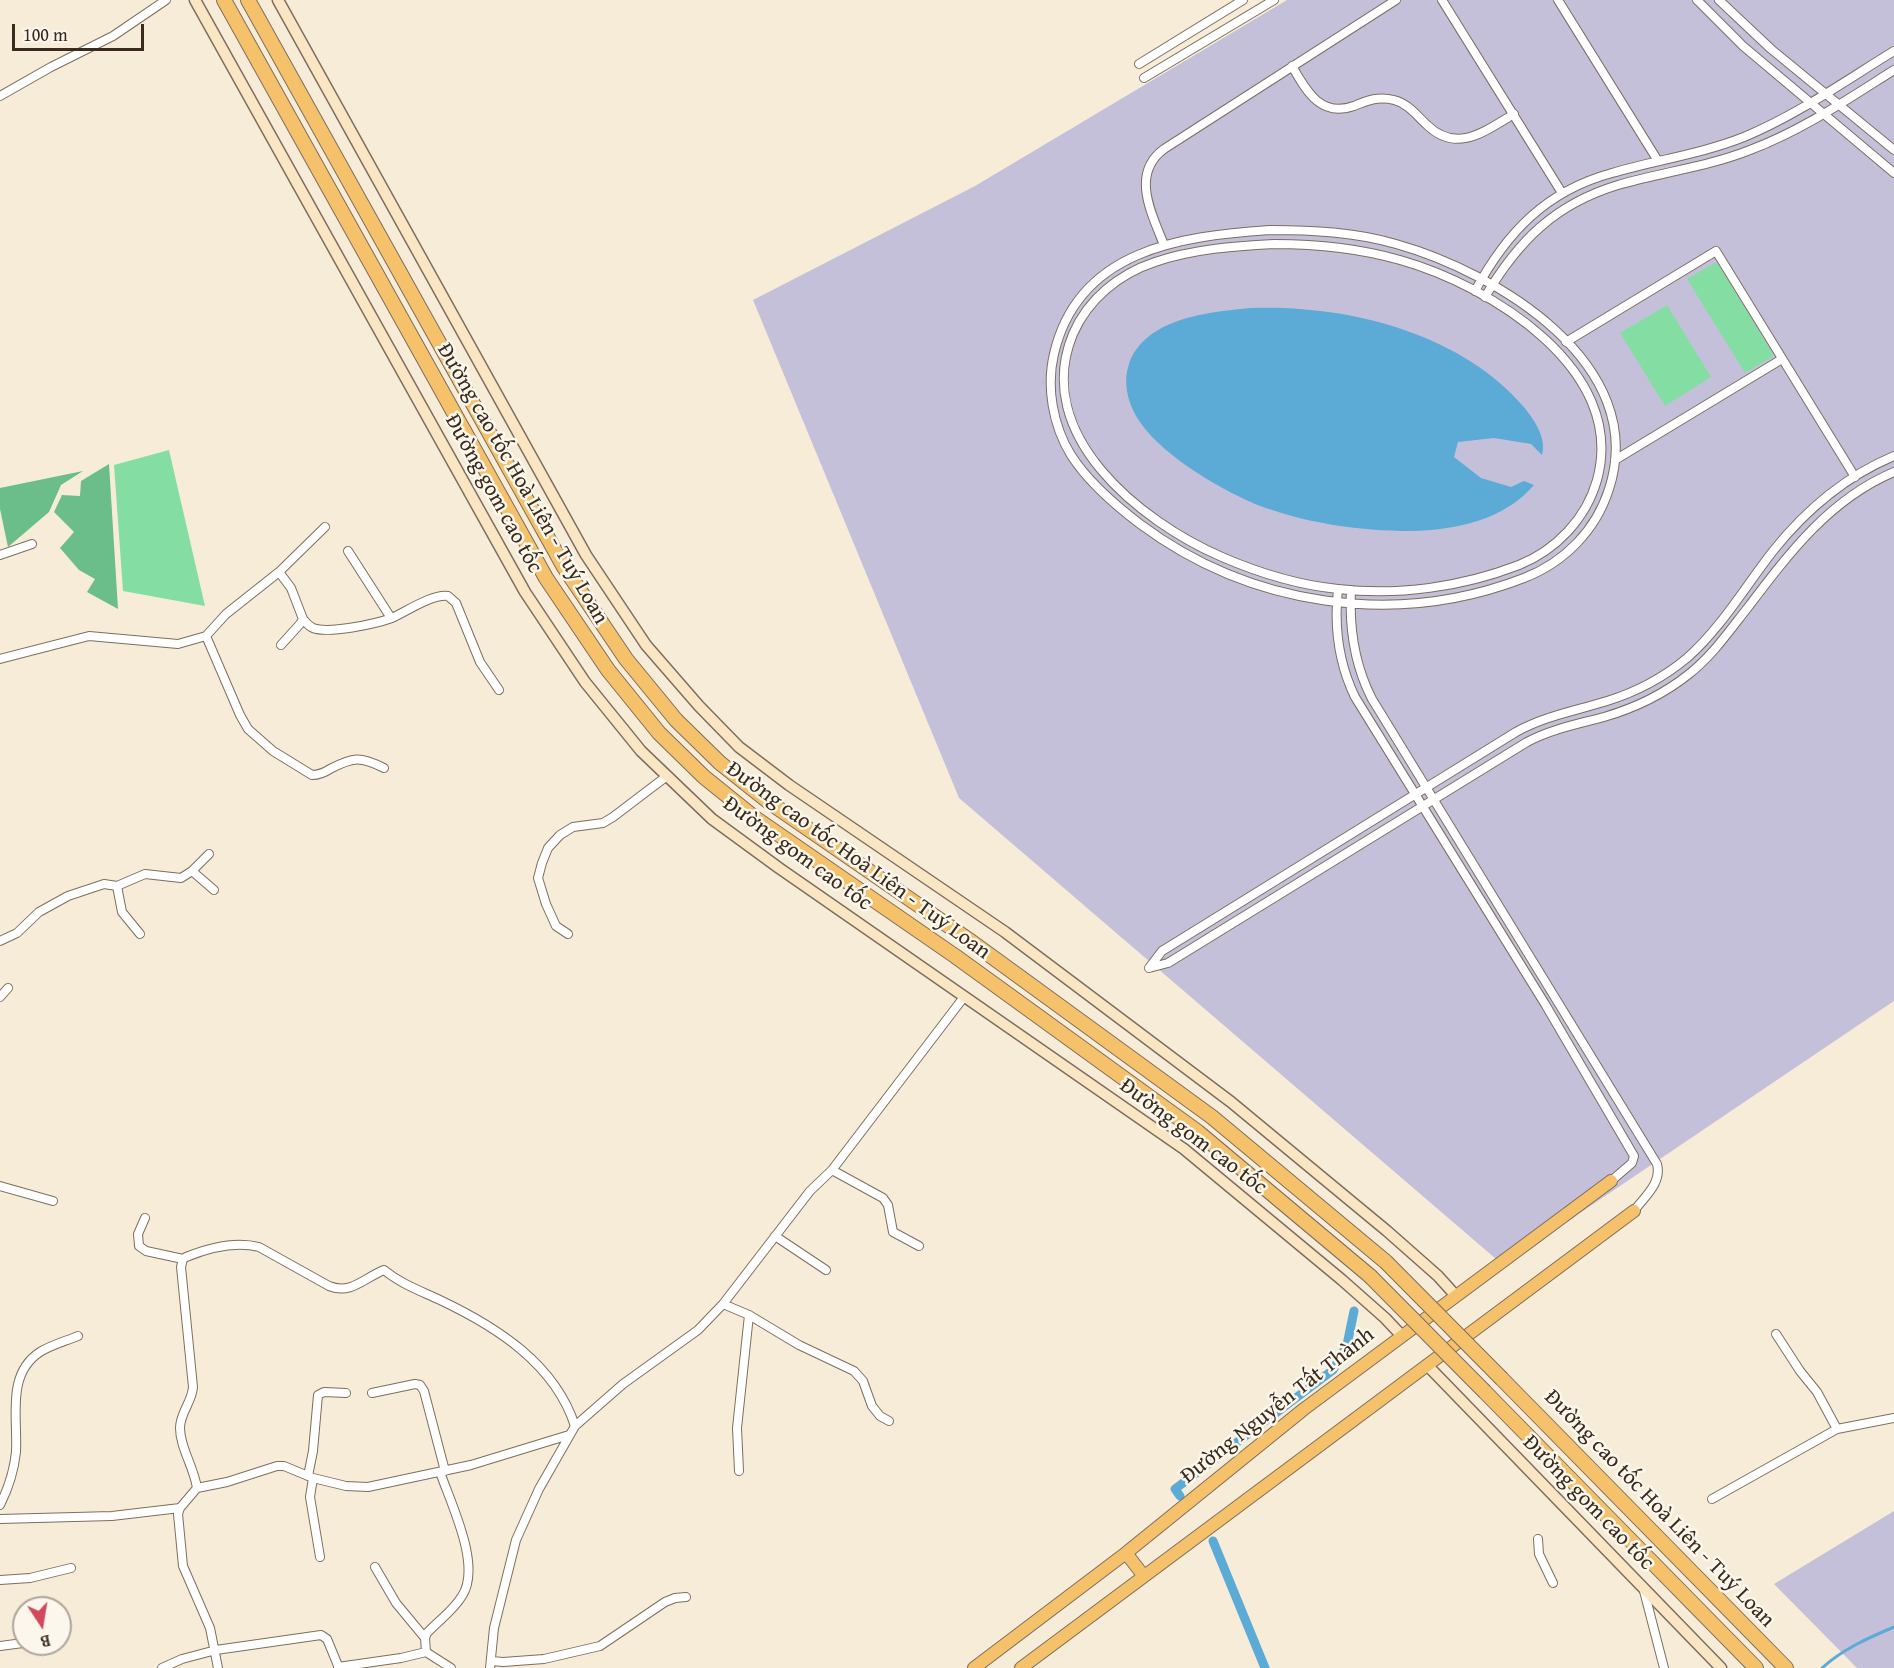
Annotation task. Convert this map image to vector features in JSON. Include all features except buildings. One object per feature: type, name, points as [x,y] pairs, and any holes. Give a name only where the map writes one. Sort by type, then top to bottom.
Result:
[{"type":"highway","name":"Đường cao tốc Hoà Liên - Tuý Loan","points":[[224,0],[546,578],[608,670],[659,733],[704,777],[755,818],[955,956],[1198,1132],[1370,1276],[1756,1668]]},
{"type":"highway","name":"Đường cao tốc Hoà Liên - Tuý Loan","points":[[248,0],[564,567],[626,658],[676,720],[720,763],[769,802],[969,940],[1212,1117],[1386,1262],[1786,1668]]},
{"type":"main road","name":"Đường gom cao tốc","points":[[195,0],[525,592],[585,682],[641,751],[712,819],[1184,1149],[1342,1280],[1402,1336]]},
{"type":"main road","points":[[278,0],[586,555],[646,645],[699,706],[739,747],[789,785],[1005,932],[1231,1102],[1421,1261],[1456,1296]]},
{"type":"main road","name":"Đường Nguyễn Tất Thành","points":[[974,1668],[1126,1552],[1305,1409],[1611,1181]]},
{"type":"main road","points":[[1021,1668],[1634,1210]]},
{"type":"main road","name":"Đường gom cao tốc","points":[[1427,1365],[1721,1668]]},
{"type":"main road","points":[[1126,1552],[1143,1575]]},
{"type":"street","points":[[0,96],[113,36],[166,0]]},
{"type":"street","points":[[1139,64],[1243,0]]},
{"type":"street","points":[[1144,78],[1274,0]]},
{"type":"street","points":[[1164,245],[1146,190],[1148,170],[1154,158],[1164,149],[1396,0]]},
{"type":"street","points":[[1442,0],[1563,193]]},
{"type":"street","points":[[1558,0],[1658,161]]},
{"type":"street","points":[[1697,0],[1743,46],[1894,173]]},
{"type":"street","points":[[1719,0],[1771,49],[1894,150]]},
{"type":"street","points":[[1474,291],[1500,249],[1517,229],[1534,212],[1563,193],[1597,177],[1713,148],[1743,137],[1826,93],[1894,51]]},
{"type":"street","points":[[1292,66],[1312,97],[1323,104],[1342,108],[1372,99],[1397,101],[1413,111],[1433,130],[1447,137],[1461,139],[1475,136],[1514,114]]},
{"type":"street","points":[[1485,297],[1511,256],[1531,234],[1554,215],[1582,199],[1619,185],[1705,165],[1748,151],[1786,134],[1894,70]]},
{"type":"street","points":[[1270,230],[1346,234],[1419,251],[1481,278],[1518,301],[1566,342],[1595,375],[1607,401],[1615,436],[1615,460],[1609,490],[1596,518],[1575,546],[1549,566],[1517,581],[1462,596],[1416,603],[1350,604],[1290,594],[1246,582],[1204,564],[1159,538],[1133,519],[1100,489],[1078,464],[1065,442],[1050,386],[1051,367],[1058,338],[1071,309],[1093,283],[1124,261],[1164,245],[1215,235],[1270,230]]},
{"type":"street","points":[[1274,243],[1350,248],[1426,268],[1474,291],[1500,306],[1543,339],[1567,362],[1582,381],[1596,413],[1601,443],[1599,473],[1593,492],[1578,520],[1564,536],[1538,556],[1518,566],[1440,586],[1398,590],[1338,589],[1298,582],[1250,568],[1203,548],[1167,527],[1099,468],[1075,433],[1064,383],[1070,342],[1082,318],[1096,299],[1124,276],[1155,262],[1221,248],[1274,243]]},
{"type":"street","points":[[1566,342],[1716,251],[1855,477]]},
{"type":"street","points":[[1058,338],[1070,342]]},
{"type":"street","points":[[1615,460],[1782,359]]},
{"type":"street","points":[[1894,456],[1855,477],[1817,504],[1793,528],[1714,629],[1688,657],[1667,673],[1619,697],[1554,715],[1525,727],[1162,951],[1149,968],[1168,963],[1422,808],[1517,747],[1554,730],[1628,709],[1645,702],[1675,684],[1713,651],[1787,556],[1823,517],[1860,490],[1894,472]]},
{"type":"street","points":[[0,659],[89,636],[178,644],[206,636],[226,614],[279,572],[325,527]]},
{"type":"street","points":[[1159,538],[1167,527]]},
{"type":"street","points":[[0,555],[32,544]]},
{"type":"street","points":[[348,550],[391,618]]},
{"type":"street","points":[[279,572],[291,588],[303,619],[308,625],[321,630],[391,618],[438,596],[452,598],[476,655],[499,690]]},
{"type":"street","points":[[1338,589],[1336,603],[1339,648],[1350,688],[1630,1146],[1634,1156],[1632,1163],[1611,1181]]},
{"type":"street","points":[[1351,590],[1354,651],[1364,682],[1433,800],[1657,1164],[1659,1171],[1657,1182],[1634,1210]]},
{"type":"street","points":[[281,645],[303,619]]},
{"type":"street","points":[[206,636],[243,722],[263,744],[312,775],[320,775],[354,758],[367,760],[384,768]]},
{"type":"street","points":[[568,934],[556,926],[538,878],[548,848],[573,827],[603,823],[613,817],[667,776]]},
{"type":"street","points":[[0,941],[17,933],[39,912],[68,896],[104,884],[117,886],[145,874],[181,878],[192,871],[209,854]]},
{"type":"street","points":[[192,871],[214,890]]},
{"type":"street","points":[[117,886],[122,912],[140,934]]},
{"type":"street","points":[[0,998],[8,988]]},
{"type":"street","points":[[686,1597],[665,1602],[600,1646],[544,1659],[491,1664],[494,1628],[516,1540],[531,1505],[575,1426],[623,1384],[692,1335],[723,1304],[810,1191],[832,1170],[964,997]]},
{"type":"street","points":[[832,1170],[883,1198],[888,1205],[893,1232],[919,1246]]},
{"type":"street","points":[[0,1186],[53,1201]]},
{"type":"street","points":[[145,1218],[138,1234],[139,1246],[146,1251],[183,1259],[220,1247],[251,1245],[267,1251],[320,1282],[339,1289],[352,1287],[384,1270],[402,1283],[471,1315],[514,1343],[534,1362],[568,1405],[575,1426]]},
{"type":"street","points":[[775,1236],[826,1270]]},
{"type":"street","points":[[183,1259],[181,1267],[193,1387],[191,1400],[181,1422],[180,1432],[194,1473],[196,1488]]},
{"type":"street","points":[[723,1304],[749,1315],[799,1345],[854,1371],[863,1381],[872,1406],[880,1416],[889,1421]]},
{"type":"street","points":[[740,1471],[737,1428],[749,1315]]},
{"type":"street","points":[[1776,1334],[1817,1392],[1838,1429]]},
{"type":"street","points":[[0,1505],[8,1489],[15,1460],[15,1402],[19,1379],[29,1362],[40,1352],[78,1336]]},
{"type":"street","points":[[372,1393],[415,1384],[420,1385],[424,1391],[443,1471],[468,1552],[470,1574],[464,1595],[427,1633],[426,1652]]},
{"type":"street","points":[[320,1557],[310,1497],[318,1395],[324,1392],[346,1393]]},
{"type":"street","points":[[1712,1499],[1838,1429],[1894,1418]]},
{"type":"street","points":[[218,1668],[210,1628],[183,1566],[178,1521],[180,1508],[196,1488],[227,1482],[277,1466],[291,1468],[311,1477],[361,1487],[492,1459],[569,1435]]},
{"type":"street","points":[[0,1519],[112,1515],[180,1508]]},
{"type":"street","points":[[1538,1539],[1539,1554],[1553,1583]]},
{"type":"street","points":[[375,1567],[396,1603],[425,1638]]},
{"type":"street","points":[[0,1580],[30,1578],[71,1568]]},
{"type":"street","points":[[1644,1589],[1664,1668]]},
{"type":"street","points":[[162,1668],[182,1659],[216,1650],[321,1635],[327,1639],[339,1667],[426,1652],[451,1668]]},
{"type":"shaded area","points":[[1287,0],[1894,0],[1894,1001],[1503,1265],[959,798],[753,300],[975,186]]},
{"type":"shaded area","points":[[1894,1511],[1894,1668],[1857,1668],[1774,1584]]},
{"type":"green space","points":[[1714,263],[1718,264],[1773,354],[1772,357],[1745,373],[1687,279]]},
{"type":"green space","points":[[1667,305],[1711,377],[1665,406],[1620,333]]},
{"type":"green space","points":[[169,450],[205,606],[123,591],[114,465]]},
{"type":"green space","points":[[109,464],[118,609],[87,592],[95,579],[79,570],[60,548],[74,532],[54,512],[62,495],[80,496],[81,481]]},
{"type":"green space","points":[[83,471],[61,485],[49,512],[8,547],[0,509],[0,488]]},
{"type":"water","points":[[1250,308],[1323,311],[1361,318],[1434,341],[1467,359],[1497,380],[1523,406],[1541,435],[1543,449],[1542,455],[1531,444],[1494,438],[1458,442],[1454,457],[1481,478],[1511,487],[1524,481],[1534,485],[1508,507],[1478,521],[1428,530],[1391,531],[1332,525],[1274,511],[1223,488],[1189,468],[1158,443],[1136,416],[1130,404],[1126,384],[1129,364],[1137,349],[1149,336],[1164,327],[1198,315]]},
{"type":"waterway","points":[[1180,1496],[1175,1489],[1333,1370],[1347,1345],[1354,1311]]},
{"type":"waterway","points":[[1213,1541],[1265,1668]]},
{"type":"waterway","points":[[1822,1668],[1847,1650],[1894,1627]]}]
